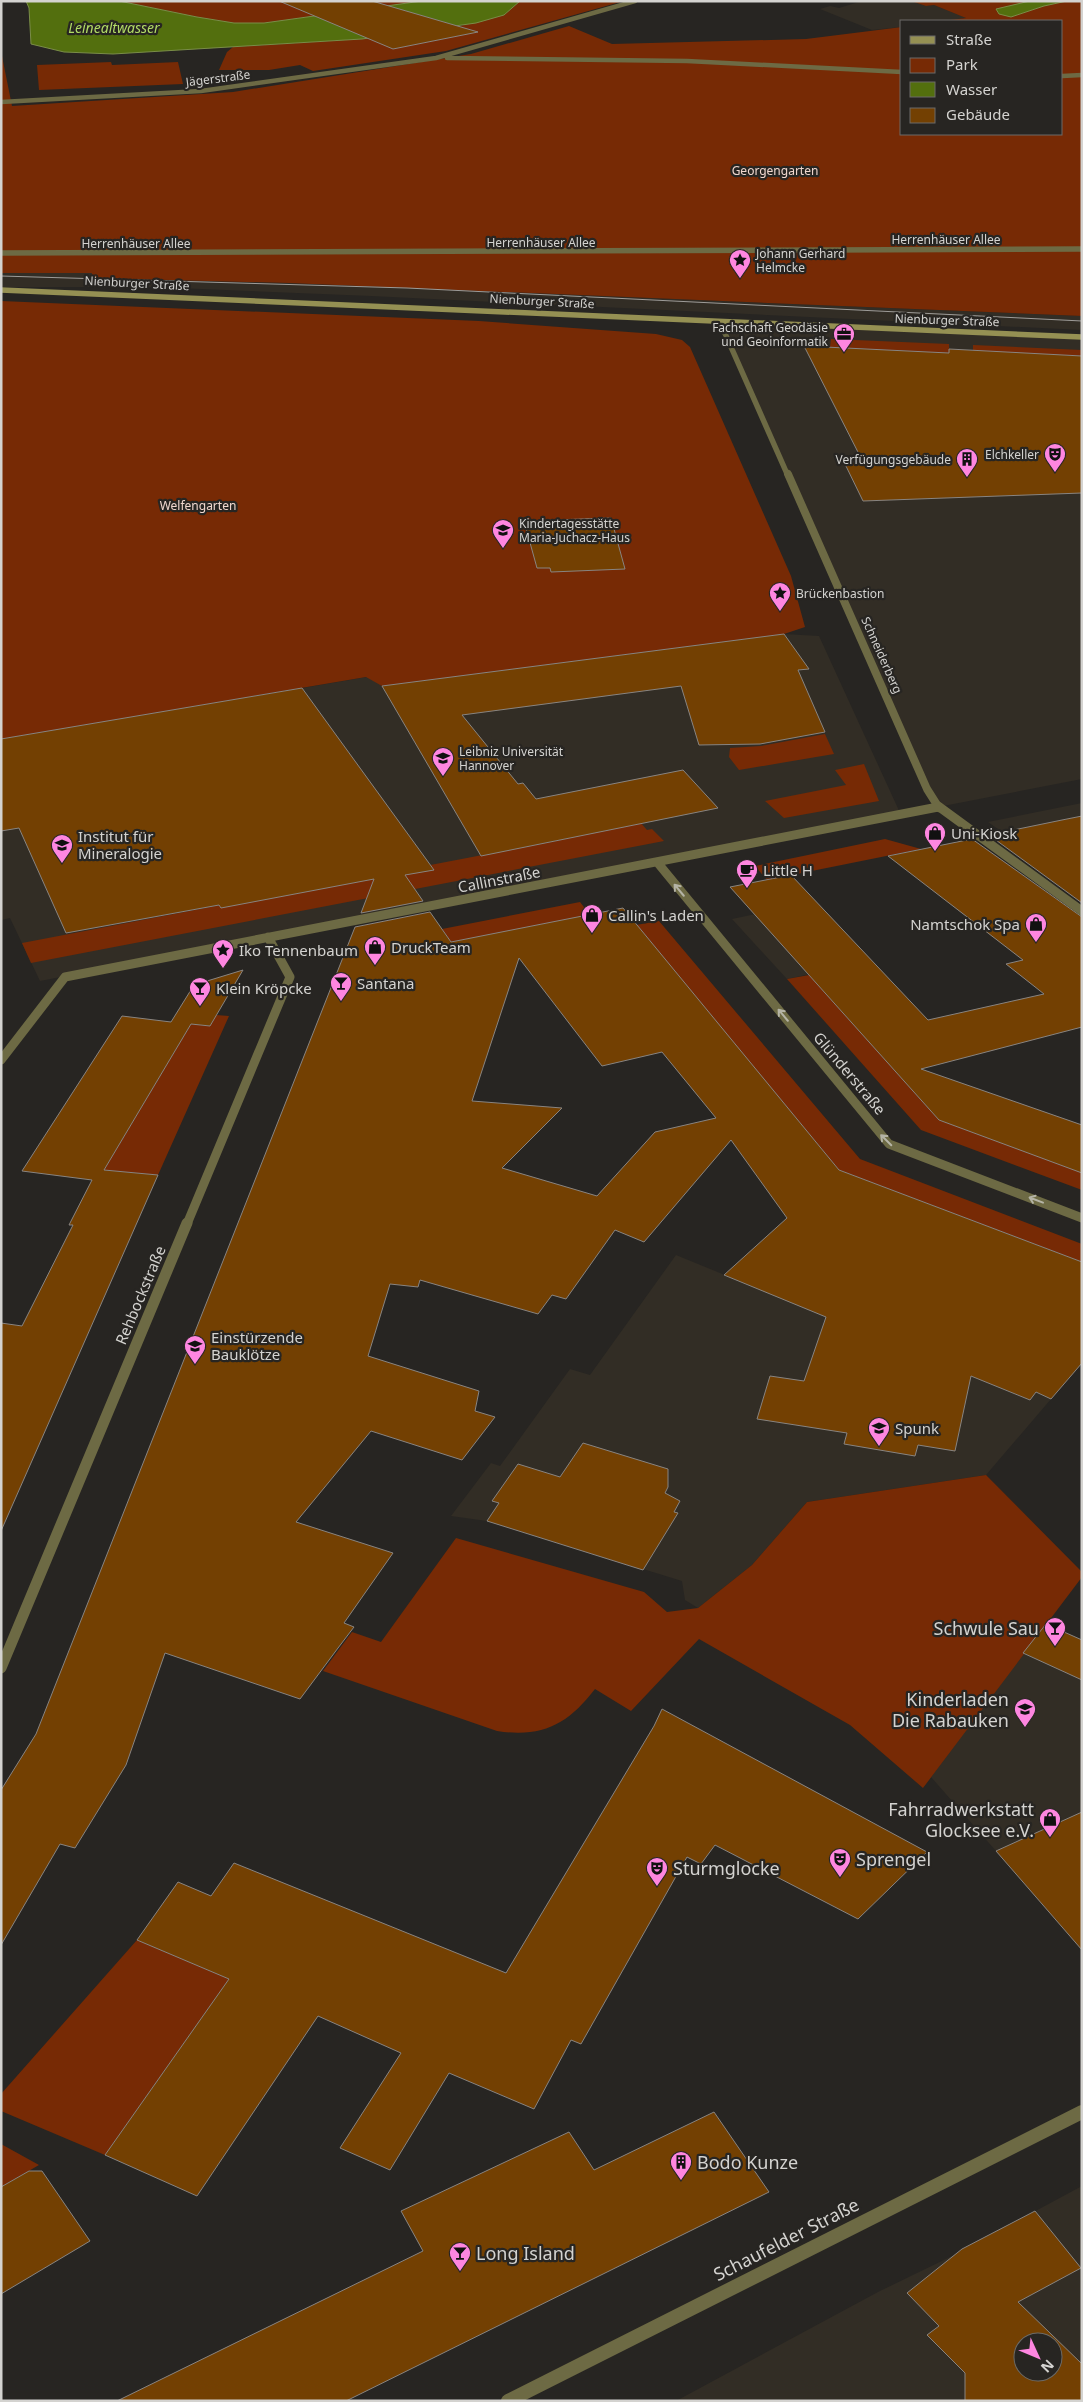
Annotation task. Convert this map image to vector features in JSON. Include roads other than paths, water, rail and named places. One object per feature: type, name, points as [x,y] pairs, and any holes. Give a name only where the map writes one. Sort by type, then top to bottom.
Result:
[{"type":"street","points":[[436,58],[635,1]]},
{"type":"street","points":[[436,58],[688,61],[900,72]]},
{"type":"street","name":"Jägerstraße","points":[[1,102],[201,91],[436,58]]},
{"type":"street","points":[[1063,76],[1082,75]]},
{"type":"street","name":"Herrenhäuser Allee","points":[[1,253],[1082,249]]},
{"type":"street","name":"Nienburger Straße","points":[[1,290],[525,311],[720,322],[1082,337]]},
{"type":"street","name":"Schneiderberg","points":[[720,322],[927,789],[938,807],[1082,911]]},
{"type":"street","name":"Callinstraße","points":[[1,1060],[65,977],[938,807]]},
{"type":"street","name":"Glünderstraße","points":[[657,862],[889,1144],[1082,1218]]},
{"type":"street","name":"Rehbockstraße","points":[[1,1668],[290,977],[268,937]]},
{"type":"street","name":"Schaufelder Straße","points":[[508,2401],[1082,2112]]},
{"type":"water","name":"Leinealtwasser","points":[[26,1],[119,1],[234,23],[264,23],[422,1],[520,1],[504,15],[476,23],[362,39],[113,54],[64,52],[31,44],[29,8]]},
{"type":"water","points":[[1030,1],[1067,1],[1044,6],[1011,17],[999,14],[996,9]]},
{"type":"tram line","points":[[1,276],[407,288],[1082,321]]},
{"type":"place","name":"Johann Gerhard Helmcke","points":[[740,279]]},
{"type":"place","name":"Fachschaft Geodäsie und Geoinformatik","points":[[844,353]]},
{"type":"place","name":"Elchkeller","points":[[1055,473]]},
{"type":"place","name":"Verfügungsgebäude","points":[[967,478]]},
{"type":"place","name":"Kindertagesstätte Maria-Juchacz-Haus","points":[[503,549]]},
{"type":"place","name":"Brückenbastion","points":[[780,612]]},
{"type":"place","name":"Leibniz Universität Hannover","points":[[443,777]]},
{"type":"place","name":"Uni-Kiosk","points":[[935,852]]},
{"type":"place","name":"Institut für Mineralogie","points":[[62,864]]},
{"type":"place","name":"Little H","points":[[747,889]]},
{"type":"place","name":"Callin's Laden","points":[[592,934]]},
{"type":"place","name":"Namtschok Spa","points":[[1036,943]]},
{"type":"place","name":"DruckTeam","points":[[375,966]]},
{"type":"place","name":"Iko Tennenbaum","points":[[223,969]]},
{"type":"place","name":"Santana","points":[[341,1002]]},
{"type":"place","name":"Klein Kröpcke","points":[[200,1007]]},
{"type":"place","name":"Einstürzende Bauklötze","points":[[195,1365]]},
{"type":"place","name":"Spunk","points":[[879,1447]]},
{"type":"place","name":"Schwule Sau","points":[[1055,1647]]},
{"type":"place","name":"Kinderladen Die Rabauken","points":[[1025,1728]]},
{"type":"place","name":"Fahrradwerkstatt Glocksee e.V.","points":[[1050,1838]]},
{"type":"place","name":"Sprengel","points":[[840,1878]]},
{"type":"place","name":"Sturmglocke","points":[[657,1887]]},
{"type":"place","name":"Bodo Kunze","points":[[681,2181]]},
{"type":"place","name":"Long Island","points":[[460,2272]]},
{"type":"park label","name":"Georgengarten","points":[[775,170]]},
{"type":"park label","name":"Welfengarten","points":[[198,505]]}]
